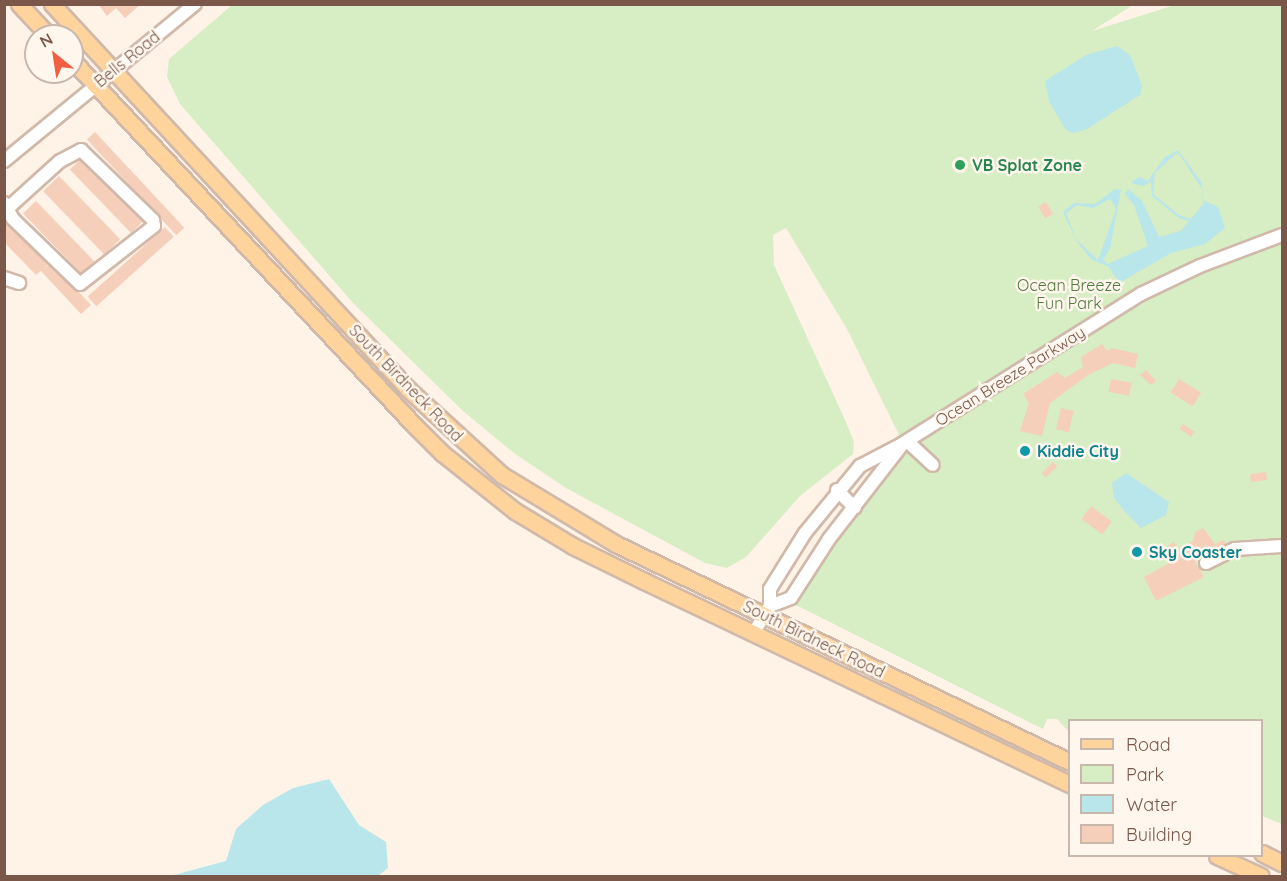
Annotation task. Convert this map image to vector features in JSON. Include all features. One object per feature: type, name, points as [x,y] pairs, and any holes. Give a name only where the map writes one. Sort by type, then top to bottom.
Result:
[{"type":"main road","points":[[19,4],[38,24]]},
{"type":"main road","name":"South Birdneck Road","points":[[52,4],[408,389],[468,448],[538,500],[573,521],[767,610],[1068,761]]},
{"type":"main road","name":"South Birdneck Road","points":[[84,73],[414,425],[468,476],[515,511],[573,546],[1068,783]]},
{"type":"main road","points":[[1263,854],[1282,863]]},
{"type":"main road","points":[[1221,857],[1261,876]]},
{"type":"street","name":"Bells Road","points":[[4,161],[195,4]]},
{"type":"street","points":[[81,150],[153,220],[154,226],[80,284],[14,219],[6,206],[60,161],[81,150]]},
{"type":"street","name":"Ocean Breeze Parkway","points":[[753,634],[767,610],[770,589],[837,490],[860,466],[905,443],[1141,294],[1200,266],[1282,235]]},
{"type":"street","points":[[4,278],[19,283]]},
{"type":"street","name":"Ocean Breeze Parkway","points":[[767,610],[791,598],[905,443]]},
{"type":"street","points":[[905,443],[933,465]]},
{"type":"street","points":[[837,490],[855,508]]},
{"type":"street","points":[[1206,563],[1235,549],[1282,546]]},
{"type":"green space","name":"Ocean Breeze Fun Park","points":[[232,5],[1133,5],[1092,31],[1175,5],[1282,5],[1282,824],[1263,816],[1263,719],[1068,719],[1068,731],[1057,719],[1047,719],[1043,729],[794,604],[899,435],[847,329],[786,228],[773,235],[774,265],[845,420],[854,442],[853,454],[800,496],[746,557],[727,568],[705,563],[566,488],[514,453],[463,411],[354,304],[180,104],[167,77],[169,59]]},
{"type":"water","points":[[1117,46],[1130,55],[1142,85],[1140,95],[1087,129],[1074,133],[1066,130],[1049,102],[1045,81],[1086,55]]},
{"type":"water","points":[[1178,150],[1202,183],[1203,200],[1218,207],[1225,228],[1205,244],[1171,253],[1119,283],[1109,267],[1091,259],[1076,240],[1063,212],[1074,203],[1095,204],[1115,189],[1121,190],[1110,248],[1103,260],[1108,264],[1148,246],[1134,205],[1125,194],[1128,189],[1142,201],[1159,237],[1181,231],[1189,221],[1179,218],[1152,196],[1151,182],[1143,186],[1131,183],[1139,177],[1148,181],[1164,158]],"holes":[[[1178,152],[1202,189],[1203,204],[1191,219],[1179,215],[1153,194],[1155,173]],[[1110,199],[1116,209],[1098,260],[1076,239],[1066,213],[1077,205],[1093,208]]]},
{"type":"water","points":[[1126,473],[1169,502],[1166,515],[1141,528],[1126,513],[1114,498],[1112,483]]},
{"type":"water","points":[[329,779],[359,825],[386,842],[388,868],[378,876],[170,876],[226,861],[236,829],[263,805],[293,788]]},
{"type":"building","points":[[98,4],[141,4],[125,18],[116,8],[107,16]]},
{"type":"building","points":[[95,132],[184,228],[176,235],[87,140]]},
{"type":"building","points":[[85,155],[146,218],[131,233],[70,170]]},
{"type":"building","points":[[59,176],[120,239],[104,255],[43,191]]},
{"type":"building","points":[[36,201],[96,263],[83,275],[23,214]]},
{"type":"building","points":[[1046,202],[1053,214],[1045,219],[1038,206]]},
{"type":"building","points":[[4,219],[48,264],[44,269],[51,262],[91,305],[81,314],[41,271],[36,275],[4,242]]},
{"type":"building","points":[[165,227],[174,237],[96,306],[88,297]]},
{"type":"building","points":[[1102,344],[1107,351],[1112,348],[1138,354],[1135,368],[1113,363],[1088,375],[1050,403],[1042,436],[1020,431],[1029,403],[1023,394],[1057,372],[1065,378],[1083,367],[1081,357]]},
{"type":"building","points":[[1146,370],[1156,381],[1151,385],[1140,375]]},
{"type":"building","points":[[1111,379],[1132,383],[1129,396],[1109,392]]},
{"type":"building","points":[[1179,379],[1201,393],[1193,406],[1171,393]]},
{"type":"building","points":[[1061,408],[1074,411],[1069,432],[1056,429]]},
{"type":"building","points":[[1183,424],[1195,432],[1191,437],[1180,429]]},
{"type":"building","points":[[1053,462],[1057,466],[1046,478],[1042,473]]},
{"type":"building","points":[[1266,472],[1267,480],[1251,482],[1250,474]]},
{"type":"building","points":[[1091,506],[1112,522],[1102,534],[1081,519]]},
{"type":"building","points":[[1203,528],[1215,544],[1224,540],[1227,546],[1195,562],[1204,577],[1156,601],[1144,577],[1175,560],[1167,546],[1174,542],[1178,549],[1193,541],[1195,532]]},
{"type":"place","name":"VB Splat Zone","points":[[960,165]]},
{"type":"place","name":"Kiddie City","points":[[1025,451]]},
{"type":"place","name":"Sky Coaster","points":[[1137,552]]}]
